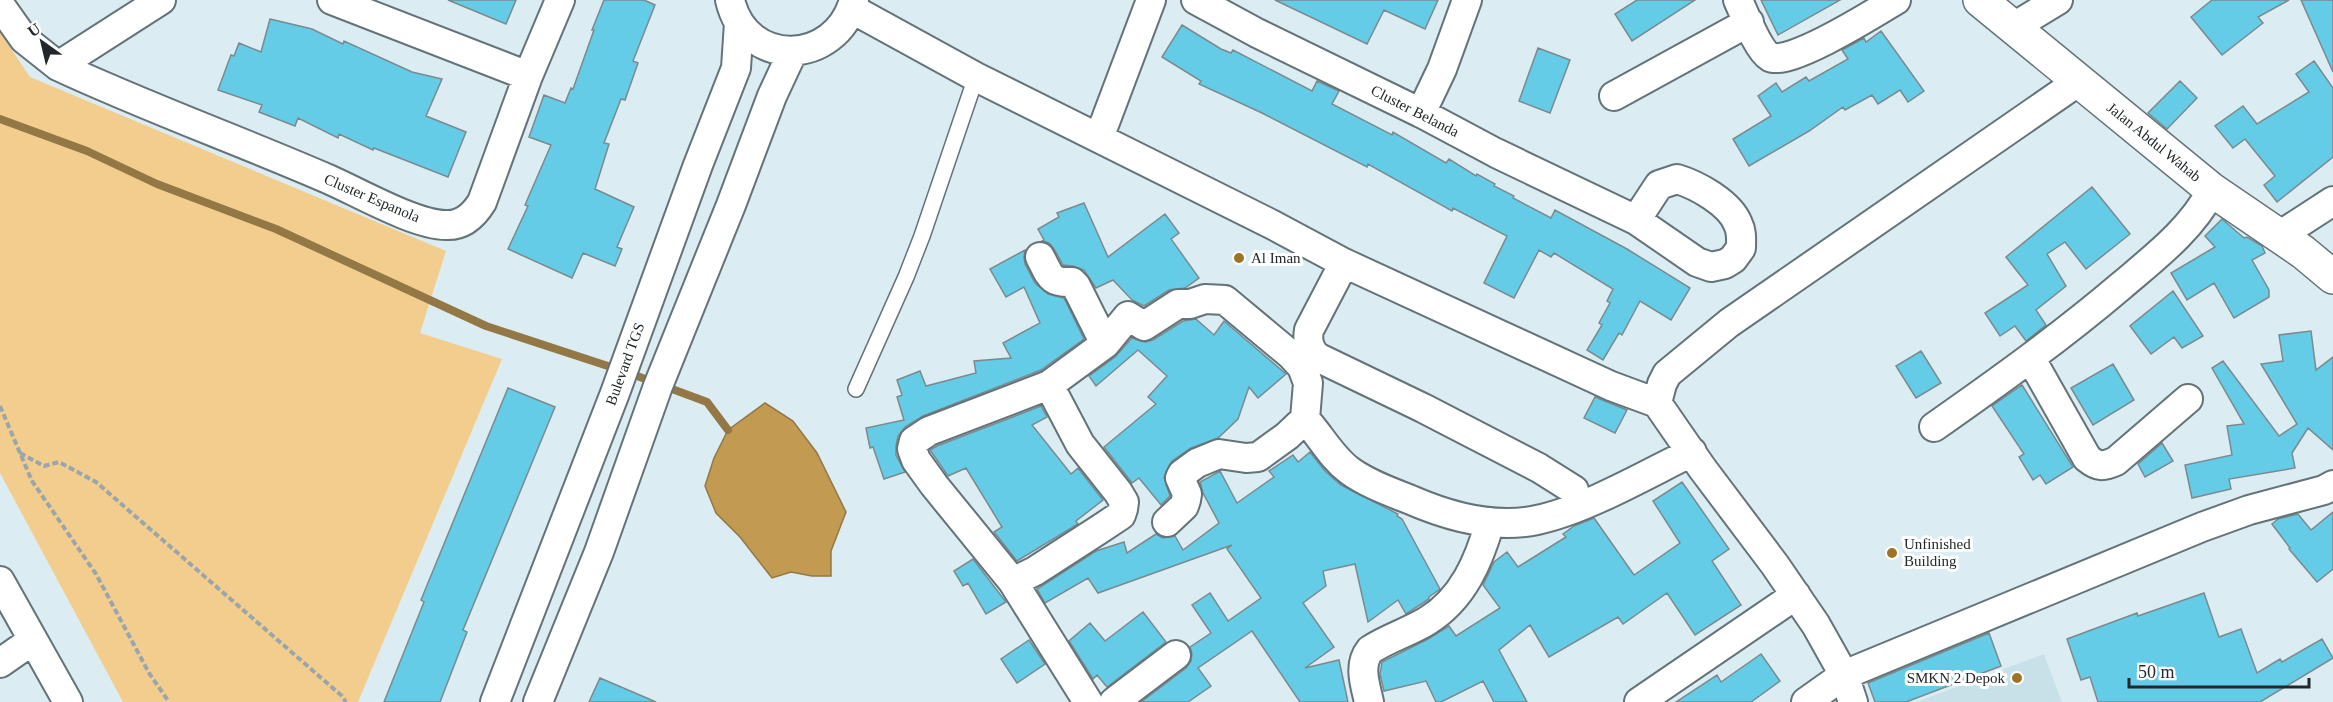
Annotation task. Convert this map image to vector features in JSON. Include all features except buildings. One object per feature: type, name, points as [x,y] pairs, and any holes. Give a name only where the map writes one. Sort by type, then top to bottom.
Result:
[{"type":"street","points":[[58,66],[161,0]]},
{"type":"street","points":[[332,0],[528,76]]},
{"type":"street","name":"Cluster Espanola","points":[[0,6],[24,39],[58,66],[325,178],[413,218],[449,226],[462,223],[475,214],[482,202],[528,76],[560,0]]},
{"type":"street","points":[[1099,138],[1151,0]]},
{"type":"street","name":"Cluster Belanda","points":[[1196,0],[1496,153],[1636,220]]},
{"type":"street","points":[[1421,113],[1442,69],[1467,0]]},
{"type":"street","points":[[1614,96],[1743,11],[1765,52],[1774,58],[1781,59],[1813,47],[1896,0]]},
{"type":"street","name":"Jalan Abdul Wahab","points":[[1980,0],[2212,190],[2303,252],[2333,277]]},
{"type":"street","points":[[2012,28],[2058,0]]},
{"type":"street","points":[[735,11],[747,33],[762,44],[780,50],[793,51],[818,46],[829,39],[839,31],[853,4],[976,77],[1273,225],[1344,264],[1611,386],[1657,403],[1796,595],[1844,675],[1853,702]]},
{"type":"street","name":"Bulevard TGS","points":[[495,702],[617,387],[736,68],[735,11]]},
{"type":"street","points":[[538,702],[599,552],[654,396],[742,178],[778,80],[793,51]]},
{"type":"street","points":[[1657,403],[1667,374],[1729,323],[2079,81]]},
{"type":"street","points":[[1934,428],[2031,358],[2162,251],[2201,212],[2212,190]]},
{"type":"street","points":[[2278,236],[2333,201]]},
{"type":"street","points":[[1040,257],[1052,279],[1059,284],[1072,282],[1076,286],[1105,344]]},
{"type":"street","points":[[1344,264],[1309,330],[1310,348],[1317,357],[1539,468],[1574,490]]},
{"type":"street","points":[[1088,702],[1013,582],[916,460],[912,449],[914,441],[929,431],[1049,385],[1105,344],[1128,316],[1144,326],[1178,304],[1190,304],[1205,299],[1225,300],[1291,355],[1302,367],[1308,383],[1305,419],[1287,436],[1258,457],[1246,458],[1219,454],[1187,470],[1180,478],[1187,494],[1184,507],[1167,522]]},
{"type":"street","points":[[2031,358],[2087,458],[2096,465],[2104,466],[2116,461],[2188,399]]},
{"type":"street","points":[[1013,582],[1035,571],[1100,529],[1121,515],[1123,509],[1124,502],[1080,444],[1049,385]]},
{"type":"street","points":[[617,387],[654,396]]},
{"type":"street","points":[[1305,419],[1335,458],[1367,482],[1445,513],[1490,522],[1530,521],[1558,514],[1621,487],[1692,452]]},
{"type":"street","points":[[1806,702],[1844,675],[2202,527],[2248,510],[2333,485]]},
{"type":"street","points":[[1369,702],[1364,678],[1364,657],[1370,650],[1429,619],[1454,600],[1474,567],[1490,522]]},
{"type":"street","points":[[0,581],[68,702]]},
{"type":"street","points":[[1651,699],[1796,595]]},
{"type":"street","points":[[0,663],[33,640]]},
{"type":"street","points":[[1114,702],[1176,655]]},
{"type":"lane","points":[[856,388],[922,236],[976,77]]},
{"type":"path","points":[[0,406],[32,481],[96,574],[148,674],[169,702]]},
{"type":"path","points":[[20,453],[44,466],[59,462],[96,482],[283,644],[346,702]]},
{"type":"shaded area","points":[[0,32],[30,77],[446,251],[420,333],[502,359],[358,702],[123,702],[0,473]]},
{"type":"shaded area","points":[[765,403],[793,421],[817,453],[846,512],[831,551],[831,576],[812,576],[791,572],[772,578],[740,537],[716,513],[705,486],[714,458],[728,430]]},
{"type":"shaded area","name":"SMKN 2 Depok","points":[[2044,654],[2062,702],[1916,702]]},
{"type":"waterway","points":[[0,119],[87,151],[157,184],[276,229],[486,326],[617,369]]},
{"type":"waterway","points":[[629,373],[707,402],[728,430]]},
{"type":"place","name":"Al Iman","points":[[1239,258]]},
{"type":"place","name":"Unfinished Building","points":[[1892,553]]},
{"type":"place","name":"SMKN 2 Depok","points":[[2017,678]]}]
